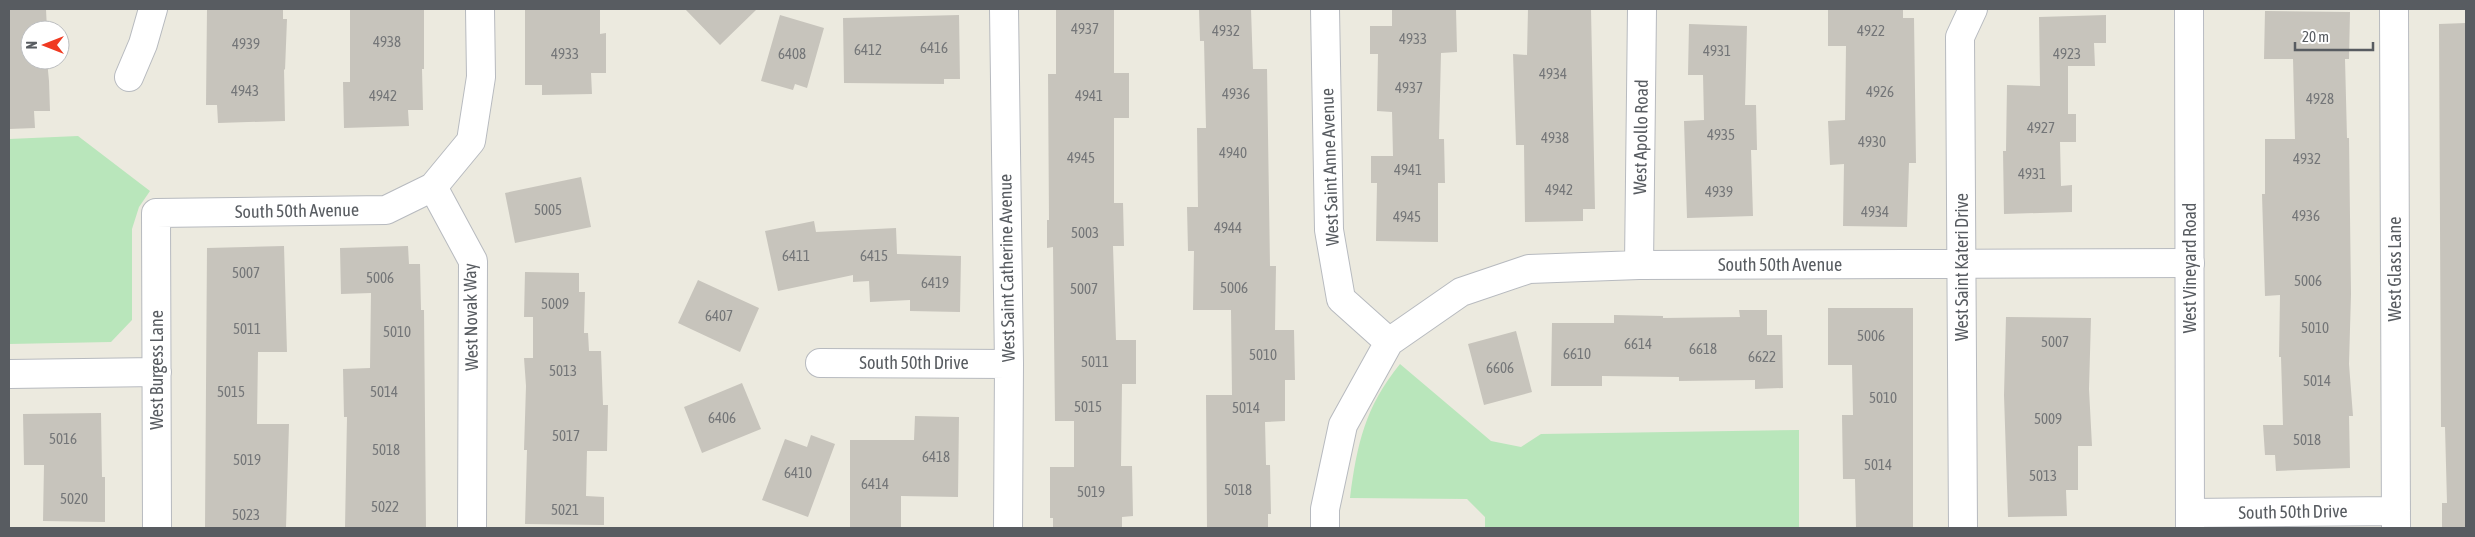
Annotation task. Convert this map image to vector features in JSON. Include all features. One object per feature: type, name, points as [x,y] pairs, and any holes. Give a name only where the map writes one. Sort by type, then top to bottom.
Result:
[{"type":"street","points":[[129,77],[143,44],[153,9]]},
{"type":"street","points":[[433,187],[471,141],[481,77],[480,9]]},
{"type":"street","name":"West Saint Catherine Avenue","points":[[1004,9],[1009,364],[1008,528]]},
{"type":"street","name":"West Saint Anne Avenue","points":[[1325,9],[1329,230],[1341,299],[1389,342]]},
{"type":"street","name":"West Apollo Road","points":[[1639,264],[1642,9]]},
{"type":"street","name":"West Saint Kateri Drive","points":[[1963,528],[1960,37],[1973,9]]},
{"type":"street","name":"West Vineyard Road","points":[[2189,9],[2190,521]]},
{"type":"street","name":"West Glass Lane","points":[[2394,9],[2396,520]]},
{"type":"street","name":"South 50th Avenue","points":[[156,213],[386,210],[433,187]]},
{"type":"street","name":"West Novak Way","points":[[433,187],[473,260],[472,528]]},
{"type":"street","name":"West Burgess Lane","points":[[156,213],[157,528]]},
{"type":"street","name":"South 50th Avenue","points":[[1389,342],[1462,292],[1529,269],[1639,264],[1962,265],[2190,263]]},
{"type":"street","points":[[1325,528],[1325,508],[1343,425],[1389,342]]},
{"type":"street","name":"South 50th Drive","points":[[820,363],[1009,364]]},
{"type":"street","points":[[9,374],[157,372]]},
{"type":"street","name":"South 50th Drive","points":[[2190,521],[2396,520]]},
{"type":"green space","points":[[78,136],[150,191],[139,207],[132,229],[132,320],[111,342],[9,344],[9,139]]},
{"type":"green space","points":[[1400,364],[1491,441],[1521,447],[1541,434],[1799,430],[1799,528],[1485,528],[1485,517],[1467,499],[1350,498],[1364,427],[1378,395]]},
{"type":"building","points":[[9,9],[46,9],[47,20],[20,20],[20,70],[48,70],[50,111],[34,111],[35,128],[9,129]]},
{"type":"building","points":[[207,9],[283,9],[283,19],[287,19],[284,69],[285,121],[218,123],[217,105],[206,105]]},
{"type":"building","points":[[350,9],[424,9],[423,110],[408,110],[409,126],[344,128],[343,82],[350,82]]},
{"type":"building","points":[[525,9],[600,9],[600,34],[606,33],[606,73],[591,73],[592,94],[542,95],[542,85],[525,85]]},
{"type":"building","points":[[685,9],[757,9],[720,45]]},
{"type":"building","points":[[1056,9],[1114,9],[1114,73],[1129,73],[1129,118],[1114,118],[1114,203],[1123,203],[1124,246],[1113,246],[1116,340],[1136,340],[1136,384],[1122,384],[1121,466],[1132,466],[1133,516],[1122,517],[1122,528],[1053,528],[1053,518],[1050,518],[1050,467],[1074,467],[1074,421],[1055,421],[1053,247],[1047,248],[1047,220],[1049,220],[1048,74],[1056,74]]},
{"type":"building","points":[[1199,9],[1251,9],[1253,69],[1267,69],[1270,266],[1276,266],[1275,330],[1294,330],[1295,380],[1285,380],[1285,421],[1265,422],[1266,465],[1270,465],[1271,514],[1268,514],[1268,528],[1207,528],[1206,395],[1232,395],[1231,310],[1193,310],[1194,251],[1188,251],[1187,207],[1198,207],[1197,128],[1206,128],[1204,41],[1200,41]]},
{"type":"building","points":[[1392,9],[1456,9],[1457,52],[1441,53],[1439,139],[1444,139],[1445,183],[1438,183],[1438,242],[1376,241],[1377,183],[1371,183],[1371,156],[1393,156],[1392,112],[1377,111],[1378,54],[1370,54],[1370,26],[1392,26]]},
{"type":"building","points":[[1528,9],[1591,9],[1595,209],[1583,209],[1583,221],[1525,222],[1524,145],[1516,145],[1513,54],[1527,55]]},
{"type":"building","points":[[1828,9],[1903,9],[1903,18],[1914,18],[1916,163],[1909,163],[1907,227],[1843,226],[1844,164],[1830,165],[1828,121],[1845,120],[1846,46],[1828,46]]},
{"type":"building","points":[[2265,11],[2350,12],[2349,59],[2345,59],[2347,138],[2349,138],[2351,294],[2349,364],[2353,416],[2349,416],[2350,468],[2276,471],[2275,455],[2265,455],[2263,425],[2283,425],[2281,357],[2279,357],[2280,295],[2265,296],[2262,194],[2265,194],[2265,139],[2295,139],[2293,59],[2264,59]]},
{"type":"building","points":[[780,15],[824,28],[807,88],[795,84],[793,90],[761,81]]},
{"type":"building","points":[[959,15],[960,79],[944,79],[944,84],[844,83],[843,18]]},
{"type":"building","points":[[2106,15],[2106,43],[2094,43],[2095,66],[2068,66],[2068,114],[2076,114],[2076,142],[2060,142],[2061,186],[2072,185],[2072,212],[2004,214],[2003,151],[2006,151],[2007,85],[2040,86],[2039,17]]},
{"type":"building","points":[[2466,23],[2466,528],[2442,528],[2442,503],[2447,503],[2445,427],[2441,427],[2439,24]]},
{"type":"building","points":[[1689,24],[1747,26],[1745,105],[1756,105],[1757,150],[1751,150],[1753,216],[1687,218],[1684,121],[1704,120],[1703,75],[1688,75]]},
{"type":"building","points":[[581,177],[591,227],[515,243],[505,193]]},
{"type":"building","points":[[814,221],[816,232],[896,228],[897,254],[961,256],[960,312],[910,311],[910,300],[870,302],[869,281],[853,282],[853,275],[778,291],[765,231]]},
{"type":"building","points":[[284,246],[287,352],[258,352],[257,424],[289,424],[286,528],[205,528],[207,248]]},
{"type":"building","points":[[408,246],[409,264],[420,264],[421,310],[424,310],[426,528],[345,528],[347,417],[344,417],[343,369],[370,368],[371,293],[341,294],[340,248]]},
{"type":"building","points":[[525,272],[579,273],[579,292],[585,292],[584,333],[588,333],[589,351],[601,351],[603,405],[608,405],[607,451],[587,451],[586,496],[604,497],[604,525],[525,524],[527,450],[524,450],[526,386],[524,358],[533,358],[533,317],[524,317]]},
{"type":"building","points":[[698,280],[759,308],[740,352],[678,323]]},
{"type":"building","points":[[1828,308],[1913,308],[1913,528],[1856,528],[1855,479],[1843,479],[1842,415],[1853,415],[1852,365],[1828,365]]},
{"type":"building","points":[[1739,310],[1767,310],[1767,335],[1782,335],[1783,388],[1755,389],[1755,380],[1679,381],[1679,377],[1602,376],[1602,386],[1551,386],[1552,323],[1614,323],[1614,315],[1663,316],[1663,318],[1740,317]]},
{"type":"building","points":[[2006,317],[2091,318],[2089,389],[2092,446],[2078,446],[2078,490],[2066,490],[2067,516],[2008,517],[2004,395]]},
{"type":"building","points":[[1516,331],[1532,392],[1484,405],[1468,344]]},
{"type":"building","points":[[742,383],[761,429],[702,453],[684,407]]},
{"type":"building","points":[[101,413],[102,477],[105,477],[105,522],[43,521],[44,465],[24,465],[23,414]]},
{"type":"building","points":[[915,416],[959,417],[958,497],[901,496],[901,528],[850,528],[850,440],[914,440]]},
{"type":"building","points":[[811,435],[835,444],[808,517],[762,500],[785,439],[807,447]]}]
